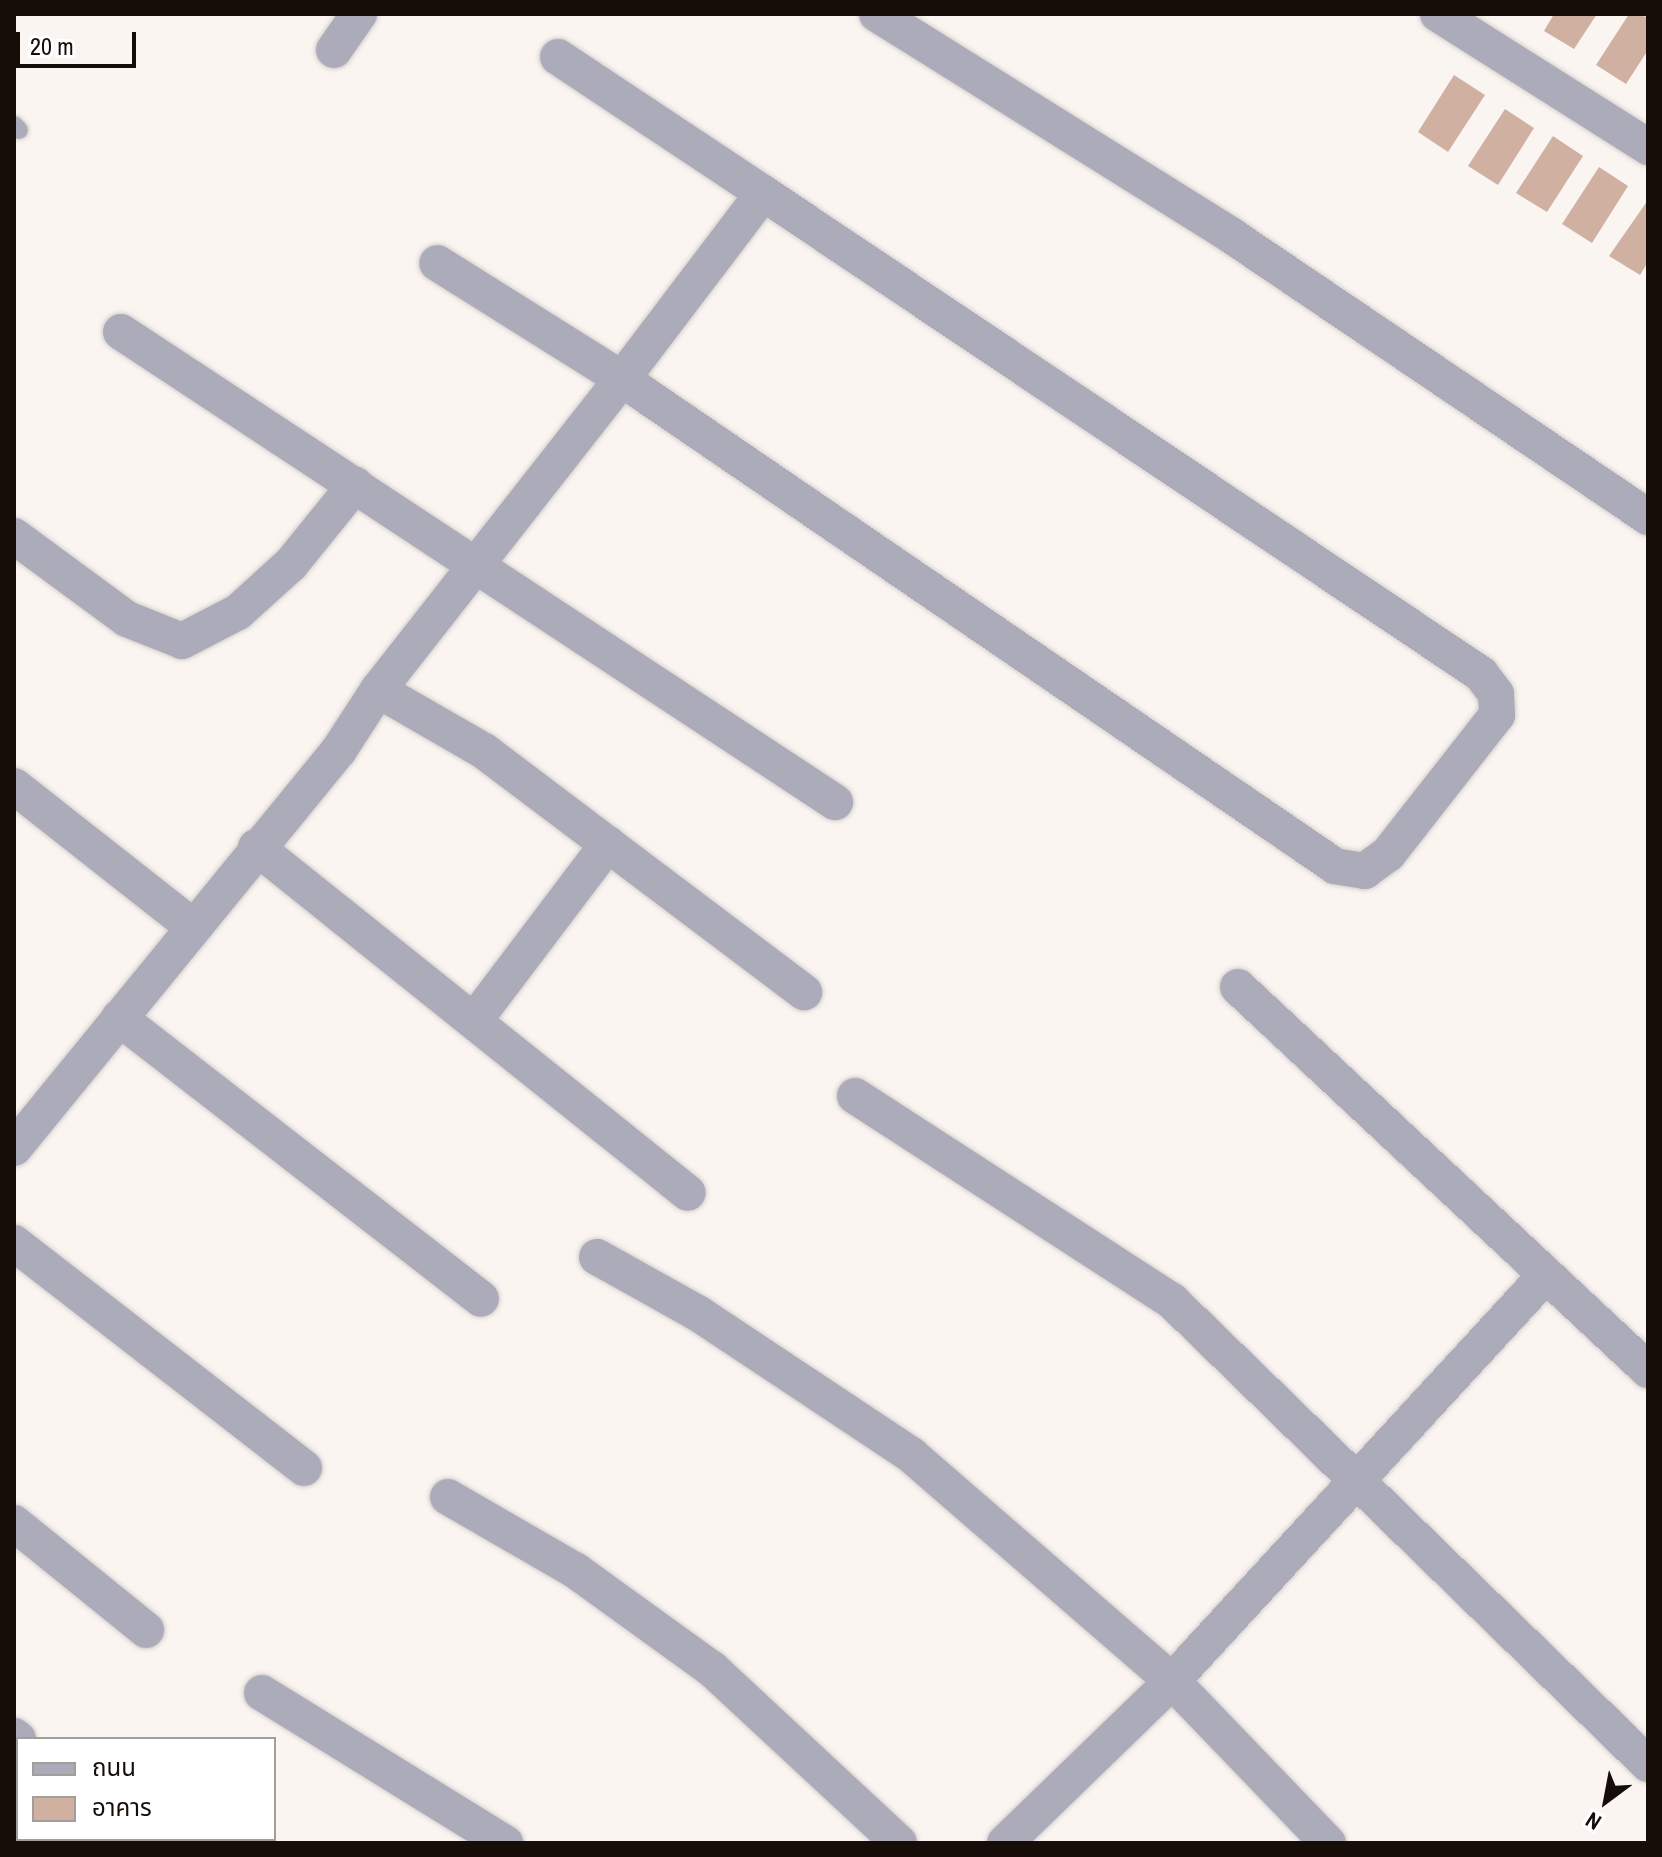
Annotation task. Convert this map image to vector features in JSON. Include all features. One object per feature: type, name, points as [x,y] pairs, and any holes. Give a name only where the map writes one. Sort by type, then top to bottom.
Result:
[{"type":"street","points":[[334,50],[359,14]]},
{"type":"street","points":[[877,14],[1232,236],[1648,517]]},
{"type":"street","points":[[1439,14],[1648,147]]},
{"type":"street","points":[[437,263],[622,379],[1335,866],[1365,871],[1388,854],[1497,715],[1496,694],[1481,674],[558,57]]},
{"type":"street","points":[[20,1127],[119,1018],[256,847],[339,750],[378,690],[622,379],[763,193]]},
{"type":"street","points":[[121,332],[835,802]]},
{"type":"street","points":[[14,536],[127,619],[182,641],[238,612],[291,564],[355,485]]},
{"type":"street","points":[[378,690],[484,751],[804,992]]},
{"type":"street","points":[[14,786],[193,927]]},
{"type":"street","points":[[474,1021],[608,844]]},
{"type":"street","points":[[256,847],[688,1193]]},
{"type":"street","points":[[1238,987],[1648,1370]]},
{"type":"street","points":[[119,1018],[481,1299]]},
{"type":"street","points":[[855,1096],[1172,1301],[1362,1479],[1648,1764]]},
{"type":"street","points":[[14,1243],[304,1468]]},
{"type":"street","points":[[597,1257],[699,1314],[911,1455],[1172,1681],[1328,1843]]},
{"type":"street","points":[[1005,1843],[1172,1681],[1362,1479],[1546,1275]]},
{"type":"street","points":[[448,1497],[576,1571],[712,1669],[899,1843]]},
{"type":"street","points":[[14,1523],[146,1630]]},
{"type":"street","points":[[262,1693],[505,1843]]},
{"type":"building","points":[[1554,14],[1597,14],[1574,49],[1544,31]]},
{"type":"building","points":[[1629,14],[1648,17],[1648,50],[1626,84],[1596,65]]},
{"type":"building","points":[[1454,75],[1485,95],[1448,152],[1418,132]]},
{"type":"building","points":[[1505,109],[1534,128],[1498,185],[1468,166]]},
{"type":"building","points":[[1553,136],[1583,156],[1547,212],[1516,193]]},
{"type":"building","points":[[1599,167],[1628,186],[1592,243],[1562,224]]},
{"type":"building","points":[[1648,200],[1648,262],[1640,275],[1609,256]]}]
